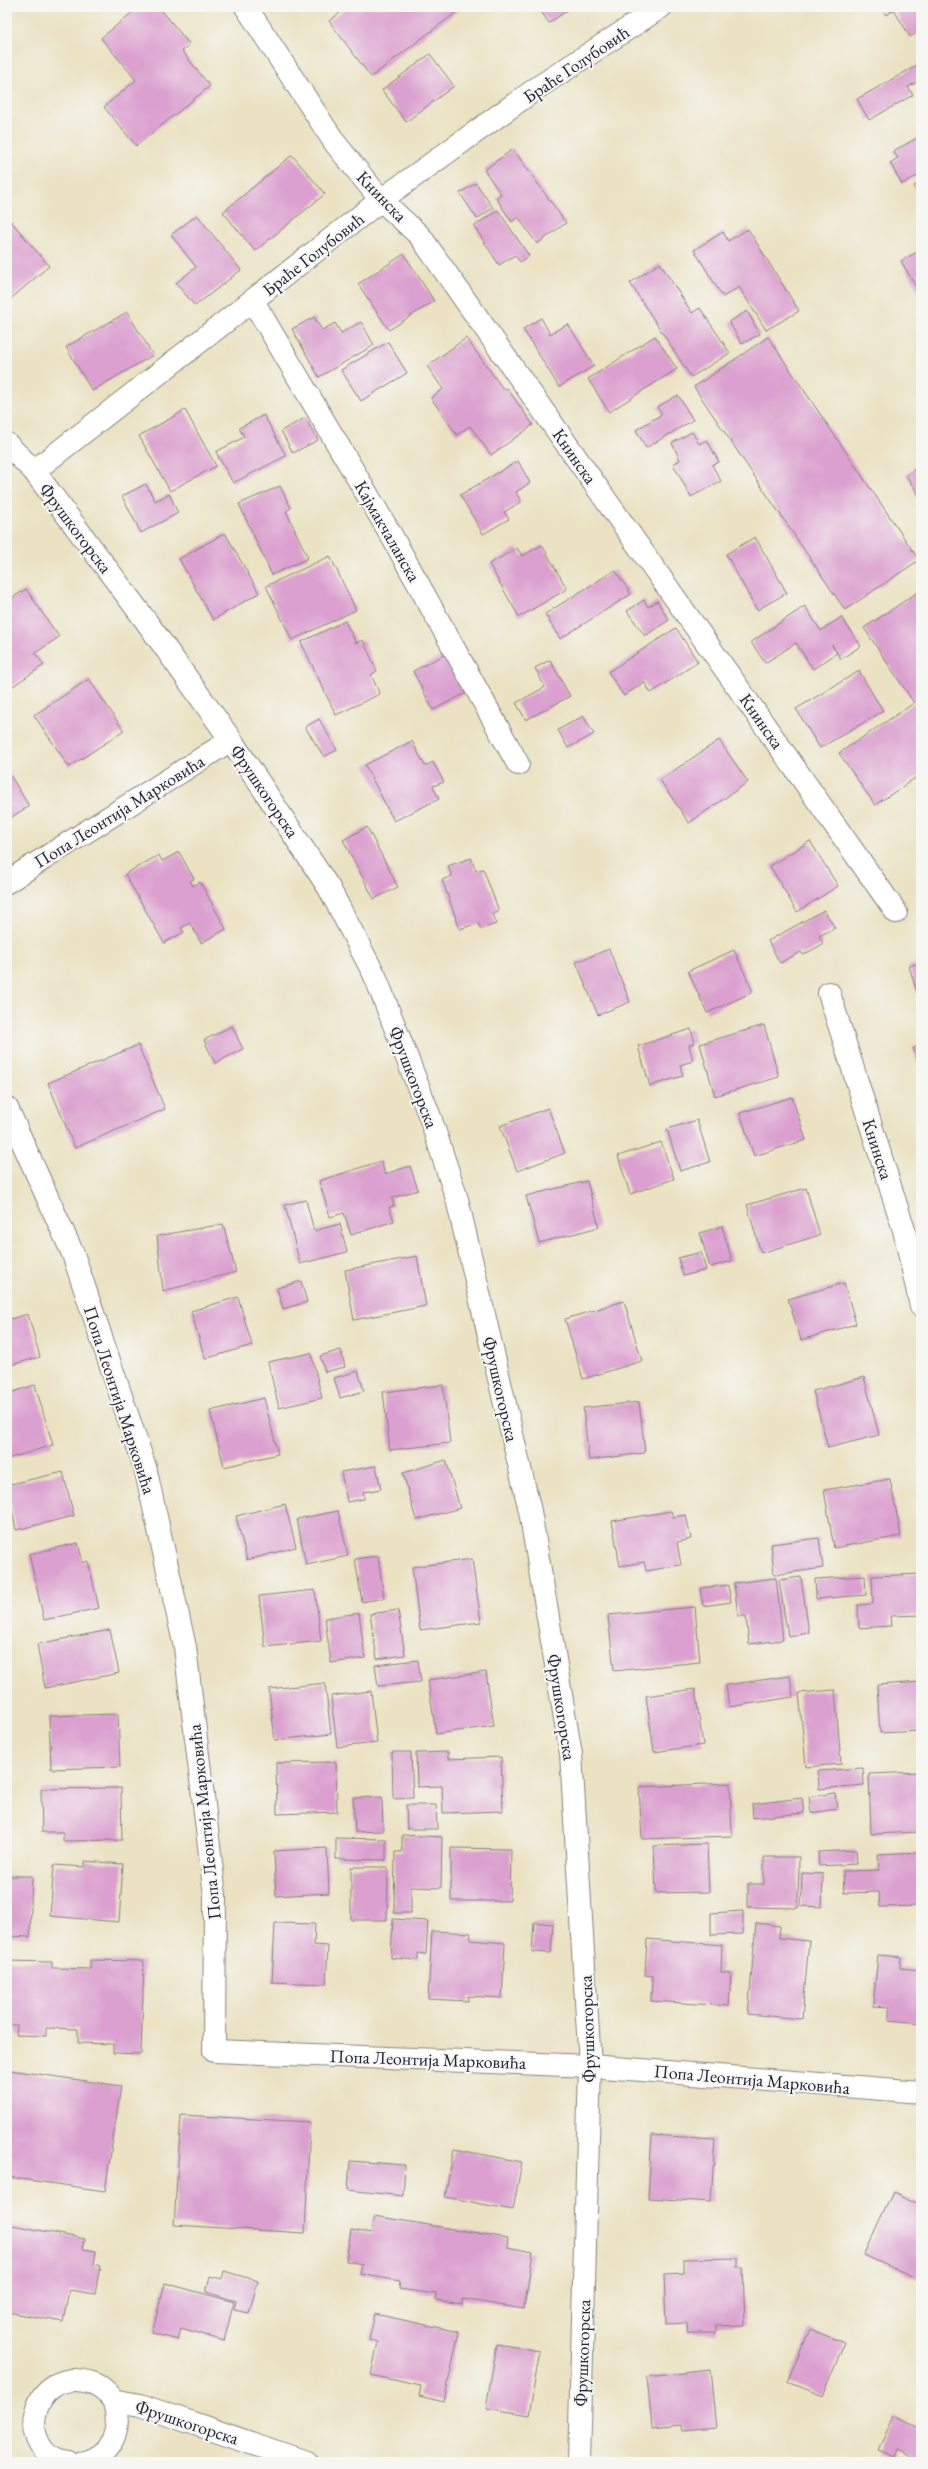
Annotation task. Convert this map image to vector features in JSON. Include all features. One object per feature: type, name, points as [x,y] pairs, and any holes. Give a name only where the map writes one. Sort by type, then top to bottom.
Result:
[{"type":"street","name":"Книнска","points":[[246,7],[335,143],[381,200],[420,236],[896,912]]},
{"type":"street","name":"Браће Голубовић","points":[[34,471],[381,200],[537,88],[661,7]]},
{"type":"street","name":"Кајмакчаланска","points":[[253,301],[390,533],[518,764]]},
{"type":"street","name":"Фрушкогорска","points":[[7,444],[34,471],[146,621],[231,740],[329,888],[375,976],[430,1117],[457,1199],[530,1511],[571,1754],[590,2066],[579,2462]]},
{"type":"street","name":"Попа Леонтија Марковића","points":[[7,882],[231,740]]},
{"type":"street","name":"Книнска","points":[[829,993],[904,1230],[921,1306]]},
{"type":"street","name":"Попа Леонтија Марковића","points":[[7,1108],[73,1254],[145,1467],[185,1647],[215,1896],[214,2051],[590,2066],[921,2092]]},
{"type":"street","points":[[68,2462],[50,2455],[40,2444],[35,2432],[33,2419],[43,2394],[66,2380],[79,2379],[98,2386],[112,2400],[117,2414],[118,2428],[113,2442],[104,2453],[92,2460],[84,2462]]},
{"type":"street","name":"Фрушкогорска","points":[[112,2400],[140,2404],[306,2462]]},
{"type":"building","points":[[139,7],[159,7],[190,45],[182,51],[210,86],[136,146],[104,107],[136,80],[101,38]]},
{"type":"building","points":[[348,7],[463,7],[371,77],[329,21]]},
{"type":"building","points":[[538,7],[572,7],[549,23]]},
{"type":"building","points":[[881,7],[921,7],[921,31],[910,37],[894,10],[886,15]]},
{"type":"building","points":[[430,54],[454,86],[406,122],[382,90]]},
{"type":"building","points":[[921,63],[921,85],[919,81],[908,87],[913,95],[869,120],[857,99]]},
{"type":"building","points":[[921,136],[921,174],[902,184],[890,163],[898,158],[893,151]]},
{"type":"building","points":[[7,137],[12,143],[7,148]]},
{"type":"building","points":[[513,149],[566,223],[537,244],[518,217],[512,222],[496,198],[501,194],[484,170]]},
{"type":"building","points":[[292,155],[325,194],[255,251],[223,212]]},
{"type":"building","points":[[921,182],[921,198],[914,186]]},
{"type":"building","points":[[476,183],[493,208],[477,219],[460,193]]},
{"type":"building","points":[[498,210],[529,256],[520,262],[515,255],[499,265],[474,226]]},
{"type":"building","points":[[197,215],[241,270],[195,306],[176,283],[196,267],[171,235]]},
{"type":"building","points":[[9,219],[49,266],[7,302],[7,221]]},
{"type":"building","points":[[748,229],[799,311],[766,330],[739,287],[723,297],[694,250],[723,232],[728,241]]},
{"type":"building","points":[[921,250],[921,293],[920,294],[901,261]]},
{"type":"building","points":[[404,254],[434,301],[389,330],[358,284]]},
{"type":"building","points":[[660,263],[692,313],[700,308],[730,353],[691,377],[630,283]]},
{"type":"building","points":[[747,311],[760,334],[742,344],[729,322]]},
{"type":"building","points":[[127,312],[153,355],[92,391],[66,347]]},
{"type":"building","points":[[314,317],[322,330],[335,323],[341,333],[361,322],[374,345],[319,377],[292,329]]},
{"type":"building","points":[[541,318],[550,334],[568,324],[594,366],[559,387],[523,329]]},
{"type":"building","points":[[655,336],[677,369],[609,412],[588,379]]},
{"type":"building","points":[[768,337],[919,560],[845,610],[694,387]]},
{"type":"building","points":[[466,338],[504,390],[507,388],[533,425],[491,455],[470,426],[457,435],[431,398],[443,389],[427,366]]},
{"type":"building","points":[[388,342],[407,373],[361,401],[341,370]]},
{"type":"building","points":[[678,395],[693,420],[646,448],[636,430],[662,414],[657,407]]},
{"type":"building","points":[[185,410],[216,466],[170,491],[139,436]]},
{"type":"building","points":[[264,415],[286,456],[233,483],[216,452],[244,437],[239,428]]},
{"type":"building","points":[[305,418],[318,440],[293,453],[281,431]]},
{"type":"building","points":[[692,432],[699,444],[707,440],[719,462],[712,465],[721,481],[691,497],[673,464],[680,460],[672,443]]},
{"type":"building","points":[[518,461],[530,483],[516,492],[521,502],[504,512],[509,519],[483,534],[460,495]]},
{"type":"building","points":[[921,465],[921,499],[906,475]]},
{"type":"building","points":[[146,484],[155,501],[169,494],[178,513],[141,533],[122,496]]},
{"type":"building","points":[[280,486],[291,508],[286,511],[308,558],[272,575],[239,504]]},
{"type":"building","points":[[225,533],[259,593],[213,620],[179,559]]},
{"type":"building","points":[[755,537],[787,593],[757,610],[726,554]]},
{"type":"building","points":[[542,545],[567,589],[519,617],[489,564],[517,548],[522,556]]},
{"type":"building","points":[[330,556],[356,610],[292,640],[266,586]]},
{"type":"building","points":[[615,570],[631,594],[560,639],[545,614]]},
{"type":"building","points":[[26,589],[59,637],[35,653],[44,665],[13,686],[7,678],[7,601]]},
{"type":"building","points":[[921,590],[921,774],[875,805],[839,753],[914,703],[864,628]]},
{"type":"building","points":[[644,600],[648,607],[657,601],[669,620],[645,636],[627,611]]},
{"type":"building","points":[[805,606],[821,631],[841,617],[861,646],[841,659],[832,645],[837,653],[813,669],[796,643],[765,663],[751,642]]},
{"type":"building","points":[[345,621],[356,643],[363,640],[377,671],[371,675],[380,694],[336,715],[301,642]]},
{"type":"building","points":[[676,628],[698,662],[651,693],[644,682],[624,696],[608,672]]},
{"type":"building","points":[[446,654],[466,693],[433,710],[413,671]]},
{"type":"building","points":[[550,660],[570,696],[526,720],[516,703],[545,687],[535,668]]},
{"type":"building","points":[[859,671],[883,711],[820,748],[796,709]]},
{"type":"building","points":[[89,679],[124,731],[69,767],[34,715]]},
{"type":"building","points":[[583,716],[594,734],[568,748],[558,730]]},
{"type":"building","points":[[319,719],[337,750],[324,757],[305,727]]},
{"type":"building","points":[[719,740],[748,782],[689,823],[660,780]]},
{"type":"building","points":[[412,741],[425,766],[433,762],[444,782],[433,786],[439,799],[394,821],[365,765]]},
{"type":"building","points":[[7,770],[29,806],[7,820]]},
{"type":"building","points":[[367,827],[398,887],[374,899],[343,840]]},
{"type":"building","points":[[810,841],[838,886],[797,912],[770,866]]},
{"type":"building","points":[[179,852],[194,879],[190,881],[193,886],[200,882],[226,929],[201,943],[190,923],[181,928],[184,932],[164,943],[125,874],[159,855],[162,861]]},
{"type":"building","points":[[471,858],[476,871],[483,869],[499,911],[492,914],[496,924],[481,929],[478,923],[460,929],[442,880],[452,876],[448,866]]},
{"type":"building","points":[[824,910],[835,928],[819,936],[823,944],[803,955],[801,952],[780,963],[768,941]]},
{"type":"building","points":[[609,949],[630,1002],[598,1015],[576,962]]},
{"type":"building","points":[[734,950],[753,992],[707,1013],[688,971]]},
{"type":"building","points":[[921,963],[921,1006],[909,966]]},
{"type":"building","points":[[764,1025],[779,1077],[715,1096],[700,1044]]},
{"type":"building","points":[[232,1026],[243,1049],[215,1063],[204,1040]]},
{"type":"building","points":[[691,1029],[695,1043],[689,1045],[693,1061],[680,1065],[683,1076],[650,1086],[638,1046]]},
{"type":"building","points":[[138,1045],[165,1109],[75,1148],[48,1083]]},
{"type":"building","points":[[921,1045],[921,1070],[913,1048]]},
{"type":"building","points":[[792,1097],[806,1140],[754,1156],[740,1113]]},
{"type":"building","points":[[548,1108],[565,1153],[517,1171],[500,1126]]},
{"type":"building","points":[[697,1120],[710,1162],[680,1171],[667,1129]]},
{"type":"building","points":[[661,1142],[674,1179],[630,1194],[618,1156]]},
{"type":"building","points":[[381,1161],[385,1174],[410,1166],[418,1190],[392,1198],[394,1206],[389,1207],[394,1221],[351,1235],[344,1213],[330,1217],[319,1181]]},
{"type":"building","points":[[587,1181],[599,1227],[539,1243],[526,1196]]},
{"type":"building","points":[[806,1188],[820,1235],[761,1253],[747,1205]]},
{"type":"building","points":[[306,1200],[314,1231],[340,1224],[347,1252],[300,1264],[285,1205]]},
{"type":"building","points":[[223,1224],[236,1272],[163,1291],[157,1236]]},
{"type":"building","points":[[722,1226],[732,1261],[710,1267],[700,1233]]},
{"type":"building","points":[[701,1252],[706,1270],[683,1276],[678,1258]]},
{"type":"building","points":[[417,1256],[426,1306],[354,1320],[345,1270]]},
{"type":"building","points":[[301,1281],[307,1302],[283,1309],[277,1288]]},
{"type":"building","points":[[844,1283],[856,1324],[801,1340],[788,1299]]},
{"type":"building","points":[[238,1297],[252,1345],[205,1359],[191,1311]]},
{"type":"building","points":[[624,1301],[642,1361],[583,1379],[565,1319]]},
{"type":"building","points":[[28,1314],[40,1357],[7,1366],[7,1320]]},
{"type":"building","points":[[341,1350],[345,1367],[325,1372],[320,1356]]},
{"type":"building","points":[[311,1353],[322,1398],[279,1408],[268,1362]]},
{"type":"building","points":[[358,1371],[364,1391],[340,1398],[334,1378]]},
{"type":"building","points":[[864,1377],[879,1435],[828,1448],[813,1391]]},
{"type":"building","points":[[35,1385],[53,1445],[7,1459],[7,1394]]},
{"type":"building","points":[[443,1385],[450,1443],[390,1450],[383,1392]]},
{"type":"building","points":[[264,1398],[278,1454],[224,1467],[210,1411]]},
{"type":"building","points":[[639,1402],[645,1453],[589,1460],[583,1408]]},
{"type":"building","points":[[446,1460],[460,1508],[416,1520],[403,1473]]},
{"type":"building","points":[[376,1466],[381,1489],[363,1492],[364,1499],[347,1502],[341,1472]]},
{"type":"building","points":[[63,1472],[74,1516],[16,1530],[7,1485]]},
{"type":"building","points":[[890,1479],[901,1536],[834,1548],[824,1490]]},
{"type":"building","points":[[285,1504],[296,1547],[247,1560],[236,1516]]},
{"type":"building","points":[[338,1511],[348,1556],[306,1565],[297,1519]]},
{"type":"building","points":[[671,1511],[673,1517],[686,1515],[691,1539],[677,1542],[681,1565],[646,1571],[644,1562],[620,1566],[612,1521]]},
{"type":"building","points":[[819,1538],[823,1568],[774,1575],[771,1544]]},
{"type":"building","points":[[78,1543],[83,1563],[88,1561],[99,1608],[44,1620],[29,1554]]},
{"type":"building","points":[[378,1556],[384,1598],[362,1602],[355,1559]]},
{"type":"building","points":[[472,1559],[481,1622],[420,1630],[412,1567]]},
{"type":"building","points":[[921,1574],[921,1615],[890,1616],[891,1626],[859,1628],[858,1605],[873,1604],[872,1576]]},
{"type":"building","points":[[865,1576],[866,1595],[816,1599],[815,1579]]},
{"type":"building","points":[[801,1577],[809,1633],[788,1636],[779,1580]]},
{"type":"building","points":[[776,1578],[783,1640],[749,1644],[746,1616],[738,1616],[734,1583]]},
{"type":"building","points":[[728,1585],[731,1602],[703,1606],[700,1588]]},
{"type":"building","points":[[315,1590],[321,1641],[265,1647],[259,1596]]},
{"type":"building","points":[[695,1607],[700,1662],[614,1671],[608,1615]]},
{"type":"building","points":[[398,1610],[405,1655],[377,1659],[370,1614]]},
{"type":"building","points":[[359,1613],[365,1658],[331,1663],[325,1618]]},
{"type":"building","points":[[110,1630],[119,1673],[45,1688],[37,1644]]},
{"type":"building","points":[[418,1660],[421,1682],[378,1686],[375,1665]]},
{"type":"building","points":[[486,1672],[494,1726],[436,1734],[428,1680]]},
{"type":"building","points":[[790,1676],[793,1697],[729,1707],[726,1685]]},
{"type":"building","points":[[921,1682],[921,1731],[880,1733],[877,1685]]},
{"type":"building","points":[[325,1683],[331,1734],[275,1740],[269,1689]]},
{"type":"building","points":[[695,1689],[703,1745],[654,1752],[646,1696]]},
{"type":"building","points":[[835,1690],[841,1764],[806,1767],[799,1693]]},
{"type":"building","points":[[371,1691],[377,1743],[337,1747],[331,1696]]},
{"type":"building","points":[[118,1714],[120,1767],[51,1769],[49,1716]]},
{"type":"building","points":[[392,1752],[411,1752],[413,1798],[393,1799]]},
{"type":"building","points":[[448,1752],[448,1759],[501,1757],[503,1811],[443,1813],[442,1786],[417,1787],[416,1753]]},
{"type":"building","points":[[336,1762],[337,1812],[277,1814],[276,1763]]},
{"type":"building","points":[[863,1768],[864,1785],[819,1789],[818,1771]]},
{"type":"building","points":[[921,1772],[921,1832],[871,1834],[869,1774]]},
{"type":"building","points":[[730,1783],[732,1836],[642,1839],[639,1787]]},
{"type":"building","points":[[121,1788],[122,1840],[63,1841],[63,1832],[42,1832],[41,1789]]},
{"type":"building","points":[[835,1793],[837,1809],[811,1813],[809,1797]]},
{"type":"building","points":[[382,1797],[383,1831],[355,1832],[353,1798]]},
{"type":"building","points":[[802,1798],[804,1813],[753,1818],[752,1804]]},
{"type":"building","points":[[406,1805],[436,1805],[437,1829],[407,1829]]},
{"type":"building","points":[[402,1835],[442,1837],[441,1888],[411,1887],[411,1913],[394,1913],[395,1852],[402,1852]]},
{"type":"building","points":[[336,1838],[386,1839],[386,1860],[336,1859]]},
{"type":"building","points":[[707,1844],[709,1892],[656,1893],[654,1846]]},
{"type":"building","points":[[327,1848],[329,1893],[276,1896],[274,1851]]},
{"type":"building","points":[[451,1848],[511,1849],[510,1901],[451,1901]]},
{"type":"building","points":[[856,1850],[857,1864],[819,1866],[818,1852]]},
{"type":"building","points":[[921,1852],[921,1906],[880,1907],[879,1892],[844,1893],[843,1871],[879,1870],[878,1854]]},
{"type":"building","points":[[764,1857],[799,1857],[798,1908],[748,1907],[748,1884],[764,1884]]},
{"type":"building","points":[[85,1861],[123,1864],[119,1922],[50,1916],[54,1865],[85,1867]]},
{"type":"building","points":[[351,1867],[388,1867],[387,1920],[351,1920]]},
{"type":"building","points":[[802,1873],[823,1874],[822,1907],[801,1906]]},
{"type":"building","points":[[7,1876],[32,1876],[30,1937],[7,1936]]},
{"type":"building","points":[[743,1911],[743,1934],[711,1935],[711,1913]]},
{"type":"building","points":[[393,1919],[428,1921],[426,1954],[418,1953],[418,1960],[391,1958]]},
{"type":"building","points":[[534,1922],[553,1924],[551,1953],[532,1952]]},
{"type":"building","points":[[275,1923],[315,1924],[314,1945],[328,1946],[326,1984],[272,1982]]},
{"type":"building","points":[[756,1923],[780,1926],[779,1938],[809,1941],[802,2019],[748,2014]]},
{"type":"building","points":[[432,1931],[471,1933],[470,1940],[505,1943],[502,1998],[468,1996],[468,2001],[428,1999]]},
{"type":"building","points":[[647,1939],[722,1945],[721,1972],[731,1973],[729,2006],[651,2001],[652,1976],[645,1975]]},
{"type":"building","points":[[878,1955],[901,1957],[900,1968],[921,1970],[921,2023],[889,2020],[889,2007],[873,2006]]},
{"type":"building","points":[[90,1960],[144,1961],[141,2054],[113,2053],[113,2044],[78,2043],[78,2029],[46,2028],[46,2036],[16,2035],[17,2025],[7,2025],[7,1961],[52,1962],[52,1968],[90,1969]]},
{"type":"building","points":[[10,2070],[121,2086],[105,2191],[7,2177],[7,2087]]},
{"type":"building","points":[[181,2115],[310,2122],[305,2233],[174,2225]]},
{"type":"building","points":[[652,2135],[715,2139],[711,2202],[648,2198]]},
{"type":"building","points":[[454,2149],[522,2162],[513,2210],[445,2197]]},
{"type":"building","points":[[350,2161],[405,2165],[403,2196],[348,2190]]},
{"type":"building","points":[[893,2192],[921,2205],[921,2270],[917,2279],[864,2255]]},
{"type":"building","points":[[374,2216],[508,2238],[507,2247],[533,2252],[524,2309],[462,2299],[462,2304],[435,2300],[436,2294],[399,2289],[400,2281],[360,2274],[362,2264],[346,2261],[351,2230],[371,2233]]},
{"type":"building","points":[[7,2224],[85,2239],[83,2249],[96,2251],[94,2264],[100,2266],[95,2294],[69,2290],[63,2322],[7,2312]]},
{"type":"building","points":[[738,2258],[738,2268],[743,2268],[745,2325],[716,2326],[716,2333],[687,2333],[686,2323],[666,2324],[664,2274],[684,2273],[684,2259]]},
{"type":"building","points":[[224,2271],[258,2281],[249,2313],[234,2310],[236,2301],[206,2292],[210,2276],[222,2279]]},
{"type":"building","points":[[165,2283],[234,2302],[224,2341],[181,2328],[178,2340],[152,2333]]},
{"type":"building","points":[[375,2314],[459,2332],[444,2402],[419,2396],[421,2386],[371,2375],[378,2342],[369,2340]]},
{"type":"building","points":[[810,2329],[844,2343],[823,2396],[788,2382]]},
{"type":"building","points":[[497,2344],[540,2351],[529,2415],[486,2408]]},
{"type":"building","points":[[710,2370],[716,2428],[683,2431],[682,2424],[652,2427],[647,2377]]},
{"type":"building","points":[[895,2417],[921,2430],[921,2461],[897,2450],[894,2458],[879,2451]]}]
